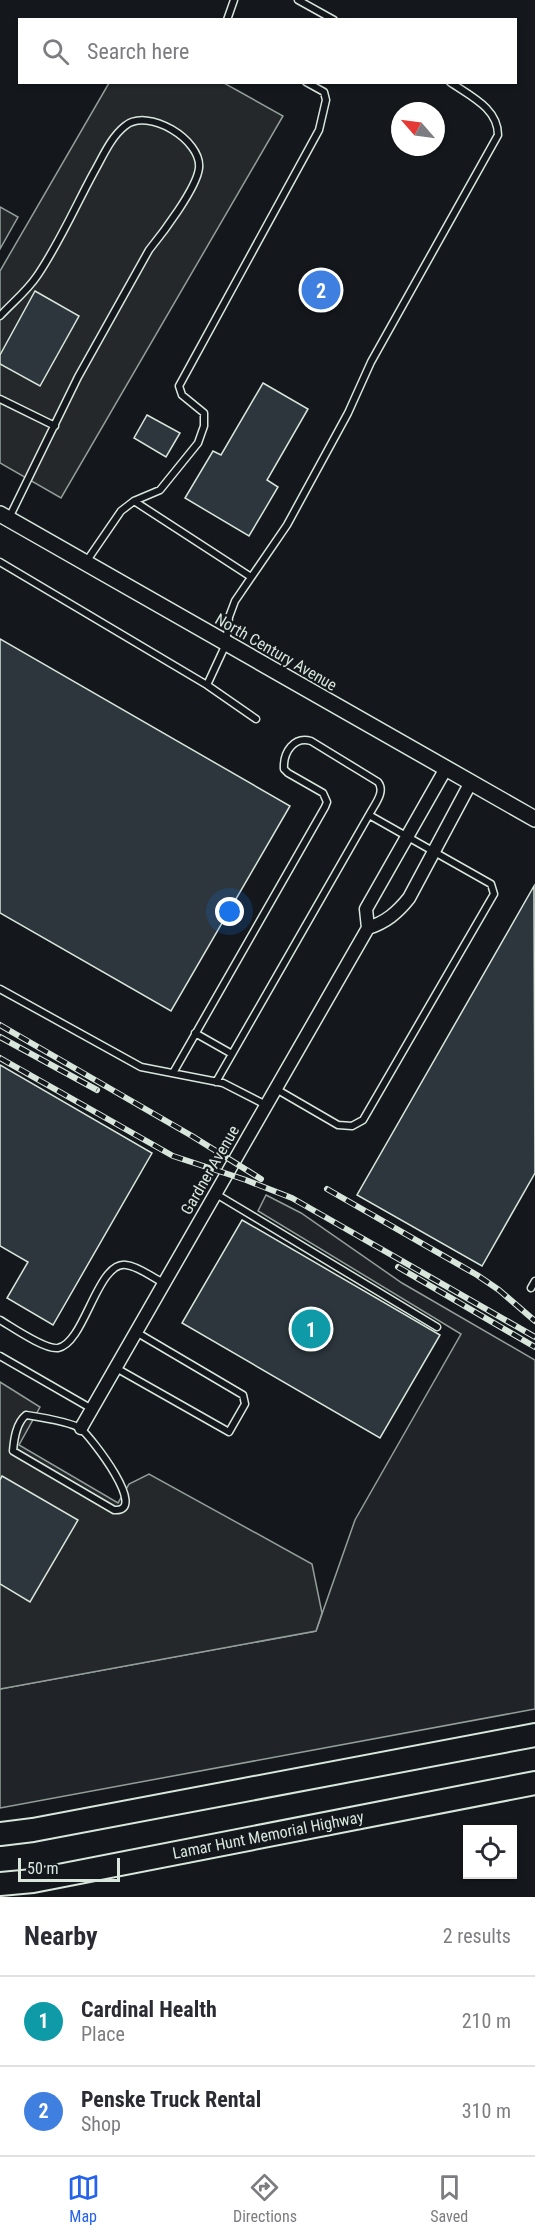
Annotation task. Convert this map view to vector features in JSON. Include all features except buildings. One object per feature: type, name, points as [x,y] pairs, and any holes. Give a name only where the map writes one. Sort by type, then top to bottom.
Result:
[{"type":"highway","points":[[0,1834],[33,1830],[535,1735]]},
{"type":"highway","name":"Lamar Hunt Memorial Highway","points":[[0,1884],[33,1881],[535,1783]]},
{"type":"street","name":"North Century Avenue","points":[[4,516],[535,819]]},
{"type":"street","name":"Gardner Avenue","points":[[81,1428],[368,928],[366,909],[446,770]]},
{"type":"street","points":[[368,928],[381,924],[397,913],[409,898],[471,782]]},
{"type":"lane","points":[[228,18],[234,0]]},
{"type":"lane","points":[[298,0],[330,18]]},
{"type":"lane","points":[[86,563],[121,511],[134,501],[160,490],[198,443],[204,426],[204,413],[182,395],[179,386],[319,130],[326,100],[324,92],[310,84]]},
{"type":"lane","points":[[207,685],[226,644],[229,617],[235,601],[272,549],[292,515],[348,413],[371,362],[498,135],[498,123],[492,113],[453,84]]},
{"type":"lane","points":[[0,316],[36,278],[99,163],[116,135],[127,124],[143,118],[158,122],[180,136],[197,153],[199,169],[193,184],[162,234],[149,250],[4,516]]},
{"type":"lane","points":[[0,399],[55,426]]},
{"type":"lane","points":[[134,501],[251,577]]},
{"type":"lane","points":[[0,562],[207,685],[256,718]]},
{"type":"lane","points":[[173,1073],[325,807],[327,802],[323,793],[288,773],[284,768],[285,756],[291,746],[298,740],[311,741],[378,782],[382,786],[381,792],[216,1082]]},
{"type":"lane","points":[[276,1089],[338,1125],[358,1124],[368,1114],[493,897],[494,890],[491,884],[369,815]]},
{"type":"lane","points":[[0,989],[141,1067],[216,1082],[237,1089],[266,1106]]},
{"type":"lane","points":[[195,1034],[232,1054]]},
{"type":"lane","points":[[215,1194],[437,1327]]},
{"type":"lane","points":[[0,1320],[48,1347],[58,1348],[72,1338],[106,1276],[117,1266],[128,1264],[164,1283]]},
{"type":"lane","points":[[531,1288],[535,1281]]},
{"type":"lane","points":[[115,1368],[229,1432],[245,1404],[243,1395],[136,1332]]},
{"type":"lane","points":[[0,1356],[92,1409]]},
{"type":"lane","points":[[26,1415],[81,1428],[102,1456],[126,1496],[127,1503],[121,1510],[114,1510],[12,1448],[21,1419],[26,1415]]},
{"type":"shaded area","points":[[108,84],[226,84],[283,116],[61,498],[0,463],[0,271]]},
{"type":"shaded area","points":[[0,207],[18,217],[0,249]]},
{"type":"shaded area","points":[[266,1195],[301,1213],[402,1283],[535,1360],[535,1709],[0,1808],[0,1689],[316,1631],[355,1520],[461,1334],[258,1211]]},
{"type":"shaded area","points":[[0,1382],[40,1407],[19,1445],[118,1503],[129,1484],[149,1474],[312,1564],[322,1613],[316,1631],[0,1689]]},
{"type":"railway","points":[[0,1025],[192,1136],[261,1179]]},
{"type":"railway","points":[[0,1037],[97,1090]]},
{"type":"railway","points":[[0,1058],[173,1156],[292,1198],[535,1337]]},
{"type":"railway","points":[[327,1189],[477,1275],[499,1290],[535,1321]]},
{"type":"railway","points":[[398,1267],[535,1347]]},
{"type":"place","name":"Penske Truck Rental","points":[[321,290]]},
{"type":"place","name":"Cardinal Health","points":[[311,1329]]}]
